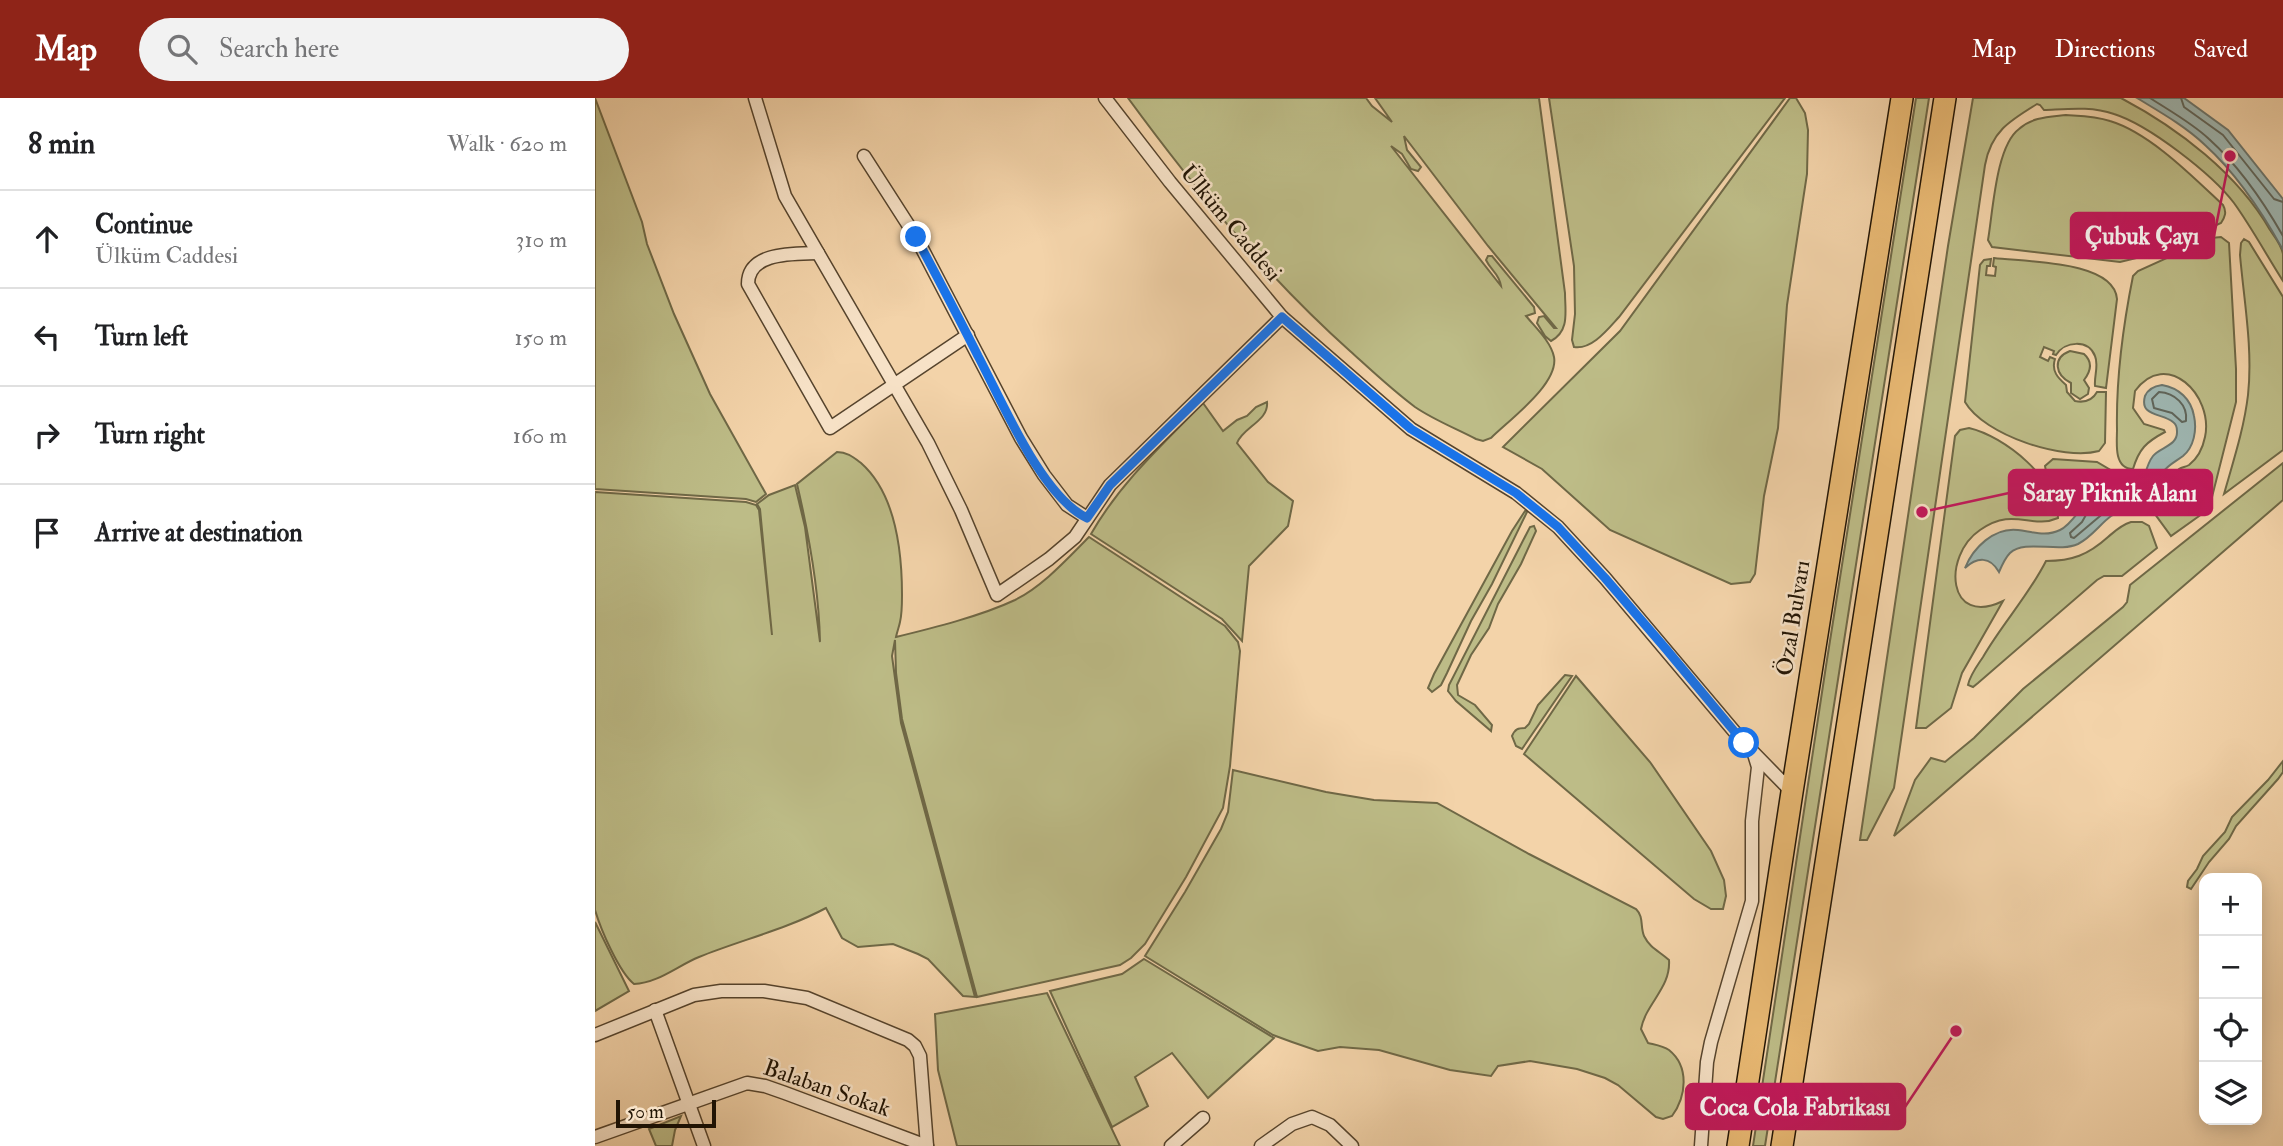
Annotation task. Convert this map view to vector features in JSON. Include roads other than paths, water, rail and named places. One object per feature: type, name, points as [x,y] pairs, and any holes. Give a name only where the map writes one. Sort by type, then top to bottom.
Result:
[{"type":"highway","name":"Özal Bulvarı","points":[[1738,1146],[1902,98]]},
{"type":"highway","points":[[1782,1146],[1945,98]]},
{"type":"street","points":[[755,98],[785,195],[934,454],[997,595],[1075,537],[1110,485],[1282,317]]},
{"type":"street","name":"Ülküm Caddesi","points":[[1105,98],[1170,182],[1282,317],[1411,429],[1516,493],[1558,527],[1623,598],[1754,754],[1792,792]]},
{"type":"street","points":[[864,156],[916,237],[1021,438],[1067,505],[1087,518]]},
{"type":"street","points":[[818,253],[768,258],[753,269],[748,276],[748,284],[830,428],[968,335]]},
{"type":"street","points":[[1701,1146],[1711,1042],[1752,901],[1752,821],[1758,767],[1754,754]]},
{"type":"street","points":[[595,1035],[694,995],[721,991],[764,991],[807,998],[908,1040],[915,1046],[919,1056],[927,1146]]},
{"type":"street","points":[[655,1010],[704,1146]]},
{"type":"street","name":"Balaban Sokak","points":[[595,1137],[747,1083],[927,1146]]},
{"type":"street","points":[[1261,1146],[1292,1124],[1312,1117],[1330,1125],[1352,1146]]},
{"type":"street","points":[[1171,1146],[1203,1118]]},
{"type":"water","points":[[2137,98],[2184,98],[2228,130],[2283,199],[2283,250],[2248,194],[2217,156],[2189,132]]},
{"type":"water","points":[[2162,385],[2179,392],[2187,400],[2194,416],[2195,432],[2187,452],[2165,470],[2145,501],[2111,516],[2078,544],[2016,549],[2007,557],[1999,572],[1992,563],[1983,560],[1965,568],[1973,553],[1993,535],[2009,530],[2055,532],[2070,523],[2086,502],[2094,497],[2121,500],[2135,494],[2153,456],[2172,443],[2177,436],[2174,423],[2145,408],[2146,394],[2152,388]]},
{"type":"place","name":"Çubuk Çayı","points":[[2230,156]]},
{"type":"place","name":"Saray Piknik Alanı","points":[[1922,512]]},
{"type":"place","name":"Coca Cola Fabrikası","points":[[1956,1031]]}]
